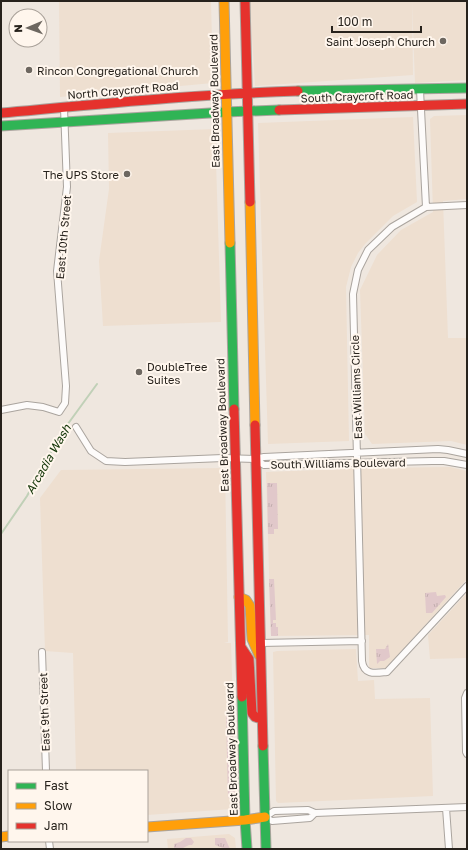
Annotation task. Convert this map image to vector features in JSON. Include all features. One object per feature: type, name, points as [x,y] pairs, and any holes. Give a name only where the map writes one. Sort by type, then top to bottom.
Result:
[{"type":"main road","name":"East Broadway Boulevard","points":[[224,1],[240,645],[247,849]]},
{"type":"main road","points":[[245,1],[255,459],[266,849]]},
{"type":"main road","name":"South Craycroft Road","points":[[248,93],[467,88]]},
{"type":"main road","name":"North Craycroft Road","points":[[1,113],[165,98],[248,93]]},
{"type":"main road","name":"South Craycroft Road","points":[[248,111],[467,104]]},
{"type":"main road","points":[[1,126],[248,111]]},
{"type":"main road","points":[[239,597],[244,599],[250,606],[252,639],[261,661]]},
{"type":"main road","points":[[240,645],[249,659],[252,713],[254,717],[262,719]]},
{"type":"main road","points":[[148,827],[245,820],[265,817]]},
{"type":"street","points":[[420,90],[426,207]]},
{"type":"street","name":"East 10th Street","points":[[1,410],[27,405],[44,407],[59,412],[65,403],[66,386],[58,271],[67,187],[64,108]]},
{"type":"street","name":"East Williams Circle","points":[[467,205],[426,207],[392,227],[368,250],[358,270],[353,294],[362,641],[363,665],[367,671],[371,673],[387,672],[467,586]]},
{"type":"street","points":[[76,427],[91,451],[106,461],[125,462],[224,458],[255,459]]},
{"type":"street","name":"South Williams Boulevard","points":[[255,459],[264,457],[438,449],[467,454]]},
{"type":"street","name":"South Williams Boulevard","points":[[255,459],[264,465],[438,461],[467,465]]},
{"type":"street","points":[[260,643],[362,641]]},
{"type":"street","name":"East 9th Street","points":[[42,652],[46,770]]},
{"type":"street","points":[[467,693],[465,698],[467,754]]},
{"type":"street","points":[[265,817],[274,811],[308,810],[315,814],[467,807]]},
{"type":"street","points":[[446,808],[449,849]]},
{"type":"shaded area","points":[[59,1],[211,1],[213,83],[60,97]]},
{"type":"shaded area","points":[[250,1],[412,1],[413,75],[255,86]]},
{"type":"shaded area","points":[[412,1],[467,1],[467,80],[415,83]]},
{"type":"shaded area","points":[[467,115],[467,199],[443,201],[448,338],[467,338],[467,445],[451,441],[372,444],[365,434],[360,290],[377,255],[401,230],[433,212],[430,119],[434,116]]},
{"type":"shaded area","points":[[413,117],[417,202],[393,216],[365,244],[358,253],[351,267],[346,287],[349,441],[268,444],[258,123]]},
{"type":"shaded area","points":[[215,129],[221,322],[103,326],[99,261],[109,189],[108,133]]},
{"type":"shaded area","points":[[450,467],[467,471],[467,579],[386,668],[369,668],[369,635],[271,636],[266,472],[369,468]]},
{"type":"shaded area","points":[[225,468],[228,642],[224,643],[231,643],[236,803],[233,809],[148,815],[148,770],[76,770],[73,653],[45,651],[40,498],[61,470]]},
{"type":"shaded area","points":[[467,593],[467,658],[430,659],[428,635]]},
{"type":"shaded area","points":[[356,649],[358,681],[374,680],[375,699],[430,698],[433,796],[278,803],[276,801],[273,652]]},
{"type":"shaded area","points":[[229,834],[235,838],[236,849],[168,849],[167,839]]},
{"type":"green space","points":[[267,483],[277,483],[278,529],[274,529],[274,534],[268,534]]},
{"type":"green space","points":[[269,579],[274,579],[276,620],[273,620],[273,623],[276,623],[276,627],[278,627],[278,636],[271,636]]},
{"type":"green space","points":[[436,592],[437,596],[445,595],[446,597],[432,613],[426,613],[425,593]]},
{"type":"green space","points":[[388,644],[390,657],[384,661],[380,661],[377,664],[376,649],[385,649]]},
{"type":"green space","points":[[226,715],[230,715],[229,725],[233,733],[235,795],[228,798]]},
{"type":"green space","points":[[186,838],[191,838],[194,842],[192,845],[181,849],[174,849],[174,844]]},
{"type":"green space","points":[[215,838],[225,838],[230,849],[223,849],[215,845]]},
{"type":"waterway","name":"Arcadia Wash","points":[[1,534],[27,496],[62,432],[97,384]]},
{"type":"traffic: fast","points":[[298,91],[467,88]]},
{"type":"traffic: fast","points":[[1,126],[279,110]]},
{"type":"traffic: fast","points":[[230,243],[234,409]]},
{"type":"traffic: fast","points":[[242,697],[247,849]]},
{"type":"traffic: fast","points":[[263,746],[266,849]]},
{"type":"traffic: slow","points":[[224,1],[230,243]]},
{"type":"traffic: slow","points":[[250,202],[255,425]]},
{"type":"traffic: slow","points":[[239,597],[246,600],[250,606],[252,639],[259,655]]},
{"type":"traffic: slow","points":[[148,827],[245,820],[265,817]]},
{"type":"traffic: slow","points":[[1,837],[8,836]]},
{"type":"traffic: jam","points":[[245,1],[250,202]]},
{"type":"traffic: jam","points":[[1,113],[186,97],[298,91]]},
{"type":"traffic: jam","points":[[279,110],[467,104]]},
{"type":"traffic: jam","points":[[234,409],[242,697]]},
{"type":"traffic: jam","points":[[255,425],[263,746]]},
{"type":"traffic: jam","points":[[241,647],[249,659],[252,713],[255,717],[262,719]]},
{"type":"place","name":"Saint Joseph Church","points":[[443,41]]},
{"type":"place","name":"Rincon Congregational Church","points":[[29,70]]},
{"type":"place","name":"The UPS Store","points":[[127,174]]},
{"type":"place","name":"DoubleTree Suites","points":[[139,372]]}]
